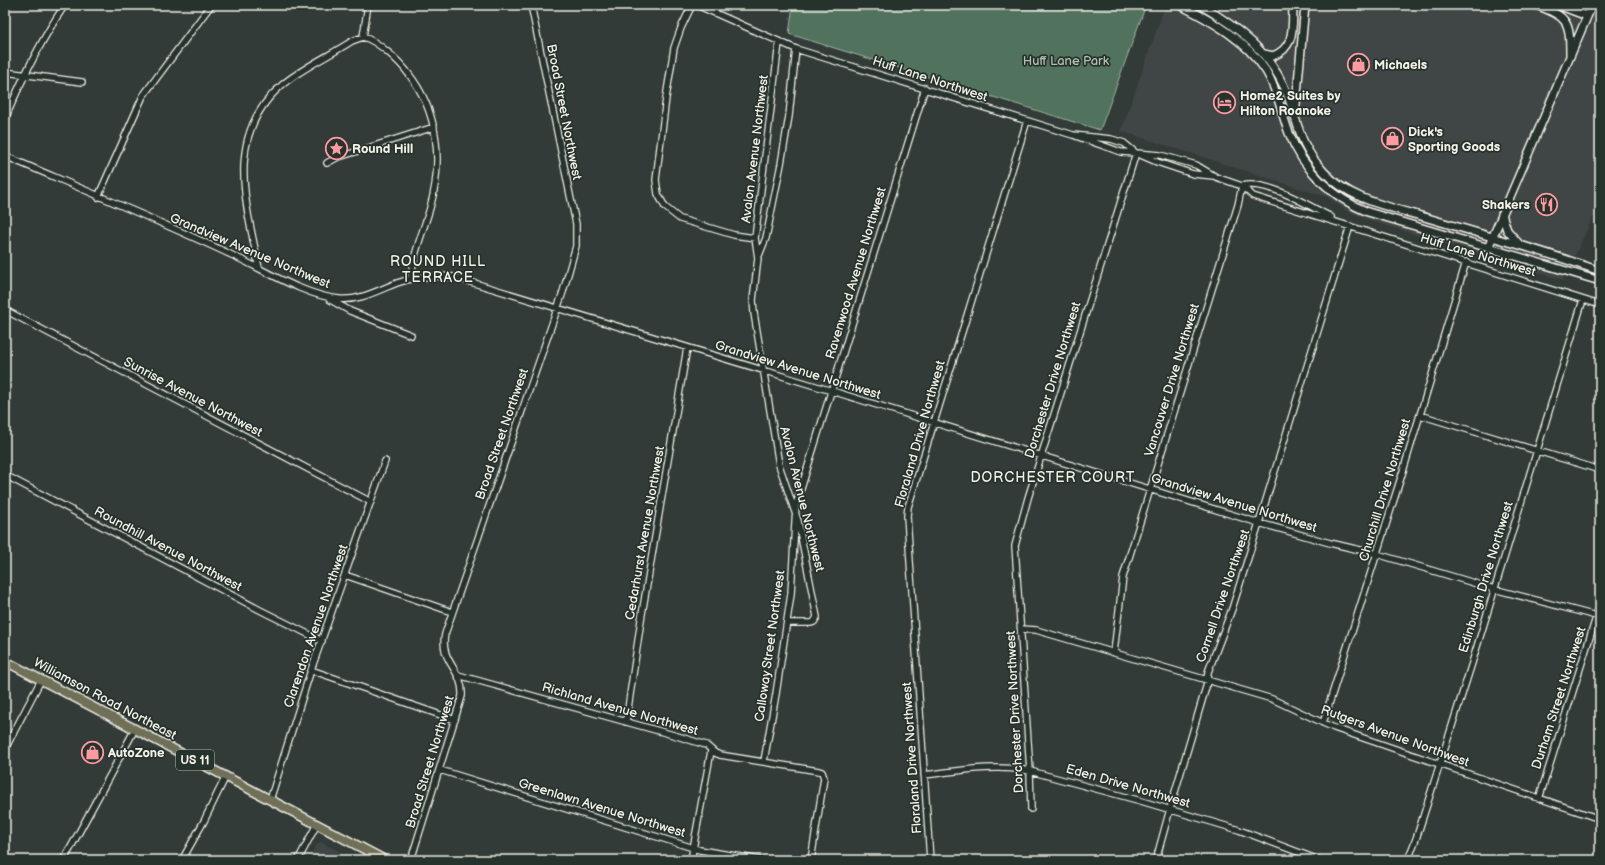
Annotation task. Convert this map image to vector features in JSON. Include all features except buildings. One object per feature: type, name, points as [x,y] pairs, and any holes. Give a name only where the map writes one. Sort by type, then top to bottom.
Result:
[{"type":"main road","points":[[1180,5],[1218,26],[1256,58],[1272,83],[1295,147],[1311,172],[1332,192],[1350,204],[1368,212],[1600,281]]},
{"type":"main road","points":[[1200,5],[1248,37],[1264,54],[1281,81],[1288,97],[1301,137],[1315,161],[1334,182],[1348,191],[1376,203],[1520,245],[1600,271]]},
{"type":"main road","points":[[1264,54],[1273,56],[1281,52],[1288,45],[1291,34],[1293,5]]},
{"type":"main road","points":[[1295,122],[1305,5]]},
{"type":"main road","points":[[1536,5],[1556,13],[1566,24],[1570,37],[1570,57]]},
{"type":"main road","points":[[1558,5],[1587,16]]},
{"type":"main road","points":[[1488,248],[1592,5]]},
{"type":"main road","points":[[1502,214],[1507,230],[1520,245]]},
{"type":"main road","name":"Williamson Road Northeast","points":[[5,661],[385,860]]},
{"type":"street","points":[[5,119],[24,75],[40,44],[65,5]]},
{"type":"street","points":[[98,197],[143,96],[211,5]]},
{"type":"street","points":[[364,38],[368,5]]},
{"type":"street","name":"Broad Street Northwest","points":[[411,860],[455,720],[462,689],[458,675],[448,661],[443,648],[445,634],[557,309],[576,246],[576,224],[531,5]]},
{"type":"street","points":[[692,5],[680,28],[674,48],[656,180],[658,194],[665,207],[680,219],[734,235],[755,238]]},
{"type":"street","name":"Huff Lane Northwest","points":[[697,5],[779,43],[796,49],[925,88],[1073,135],[1121,152],[1160,155],[1196,165],[1216,177]]},
{"type":"street","points":[[259,268],[243,171],[246,143],[253,124],[266,101],[283,84],[352,41],[364,38],[379,46],[404,68],[424,98],[434,127],[437,145],[437,173],[430,208],[414,258],[411,278]]},
{"type":"street","name":"Avalon Avenue Northwest","points":[[758,258],[755,238],[779,43]]},
{"type":"street","name":"Avalon Avenue Northwest","points":[[788,623],[811,623],[814,622],[817,617],[806,557],[795,510],[779,465],[753,300],[758,258],[766,238],[781,164],[789,116],[796,49]]},
{"type":"street","points":[[5,72],[82,82]]},
{"type":"street","name":"Ravenwood Avenue Northwest","points":[[795,510],[925,88]]},
{"type":"street","name":"Floraland Drive Northwest","points":[[930,860],[907,516],[908,507],[1027,121]]},
{"type":"street","points":[[327,163],[336,158],[434,127]]},
{"type":"street","name":"Huff Lane Northwest","points":[[1073,135],[1111,139],[1124,143],[1136,153],[1193,174],[1216,177],[1242,186],[1257,185],[1278,192],[1350,226]]},
{"type":"street","name":"Dorchester Drive Northwest","points":[[1031,809],[1016,542],[1028,498],[1136,153]]},
{"type":"street","name":"Grandview Avenue Northwest","points":[[5,156],[310,291],[325,296],[340,299],[360,297],[411,278],[429,276],[454,277],[1042,455],[1259,523],[1330,543],[1377,554],[1494,589],[1598,616]]},
{"type":"street","name":"Huff Lane Northwest","points":[[1242,186],[1253,196],[1600,305]]},
{"type":"street","name":"Vancouver Drive Northwest","points":[[1114,652],[1123,577],[1238,205],[1242,186]]},
{"type":"street","name":"Cornell Drive Northwest","points":[[1156,860],[1206,687],[1207,679],[1259,523],[1350,226]]},
{"type":"street","name":"Churchill Drive Northwest","points":[[1324,723],[1420,416],[1466,262]]},
{"type":"street","points":[[325,296],[350,311],[411,335]]},
{"type":"street","name":"Edinburgh Drive Northwest","points":[[1408,860],[1494,589],[1583,300]]},
{"type":"street","name":"Sunrise Avenue Northwest","points":[[5,310],[371,502]]},
{"type":"street","name":"Cedarhurst Avenue Northwest","points":[[626,722],[641,620],[686,348]]},
{"type":"street","points":[[1420,416],[1600,470]]},
{"type":"street","name":"Clarendon Avenue Northwest","points":[[270,800],[312,670],[385,462]]},
{"type":"street","name":"Roundhill Avenue Northwest","points":[[5,475],[260,610],[322,641]]},
{"type":"street","name":"Calloway Street Northwest","points":[[764,761],[788,623],[793,571],[795,510]]},
{"type":"street","points":[[345,575],[452,612]]},
{"type":"street","name":"Durham Street Northwest","points":[[1539,799],[1598,616],[1600,605]]},
{"type":"street","name":"Rutgers Avenue Northwest","points":[[1021,629],[1036,630],[1272,699],[1324,723],[1372,742],[1600,819]]},
{"type":"street","points":[[312,670],[455,720]]},
{"type":"street","name":"Richland Avenue Northwest","points":[[458,675],[706,745],[720,755],[819,770],[822,772],[824,778],[811,860]]},
{"type":"street","points":[[5,749],[41,680]]},
{"type":"street","points":[[64,860],[135,729]]},
{"type":"street","points":[[691,860],[711,750]]},
{"type":"street","name":"Eden Drive Northwest","points":[[924,775],[974,770],[1014,769],[1030,771],[1170,809],[1239,830],[1318,860]]},
{"type":"street","name":"Greenlawn Avenue Northwest","points":[[440,770],[693,848],[760,860]]},
{"type":"street","points":[[182,860],[204,821],[226,776]]},
{"type":"street","points":[[298,860],[317,824]]},
{"type":"shaded area","points":[[1163,5],[1600,5],[1600,203],[1563,280],[1371,221],[1347,211],[1327,197],[1121,131],[1165,6]]},
{"type":"shaded area","points":[[321,842],[355,860],[308,860],[317,844]]},
{"type":"green space","name":"Huff Lane Park","points":[[793,5],[1146,5],[1100,130],[789,34]]},
{"type":"place","name":"Michaels","points":[[1358,65]]},
{"type":"place","name":"Home2 Suites by Hilton Roanoke","points":[[1224,103]]},
{"type":"place","name":"Dick's Sporting Goods","points":[[1392,139]]},
{"type":"place","name":"Round Hill","points":[[337,149]]},
{"type":"place","name":"Shakers","points":[[1546,205]]},
{"type":"place","name":"AutoZone","points":[[92,753]]},
{"type":"district","name":"ROUND HILL TERRACE","points":[[438,270]]},
{"type":"district","name":"DORCHESTER COURT","points":[[1053,477]]}]
